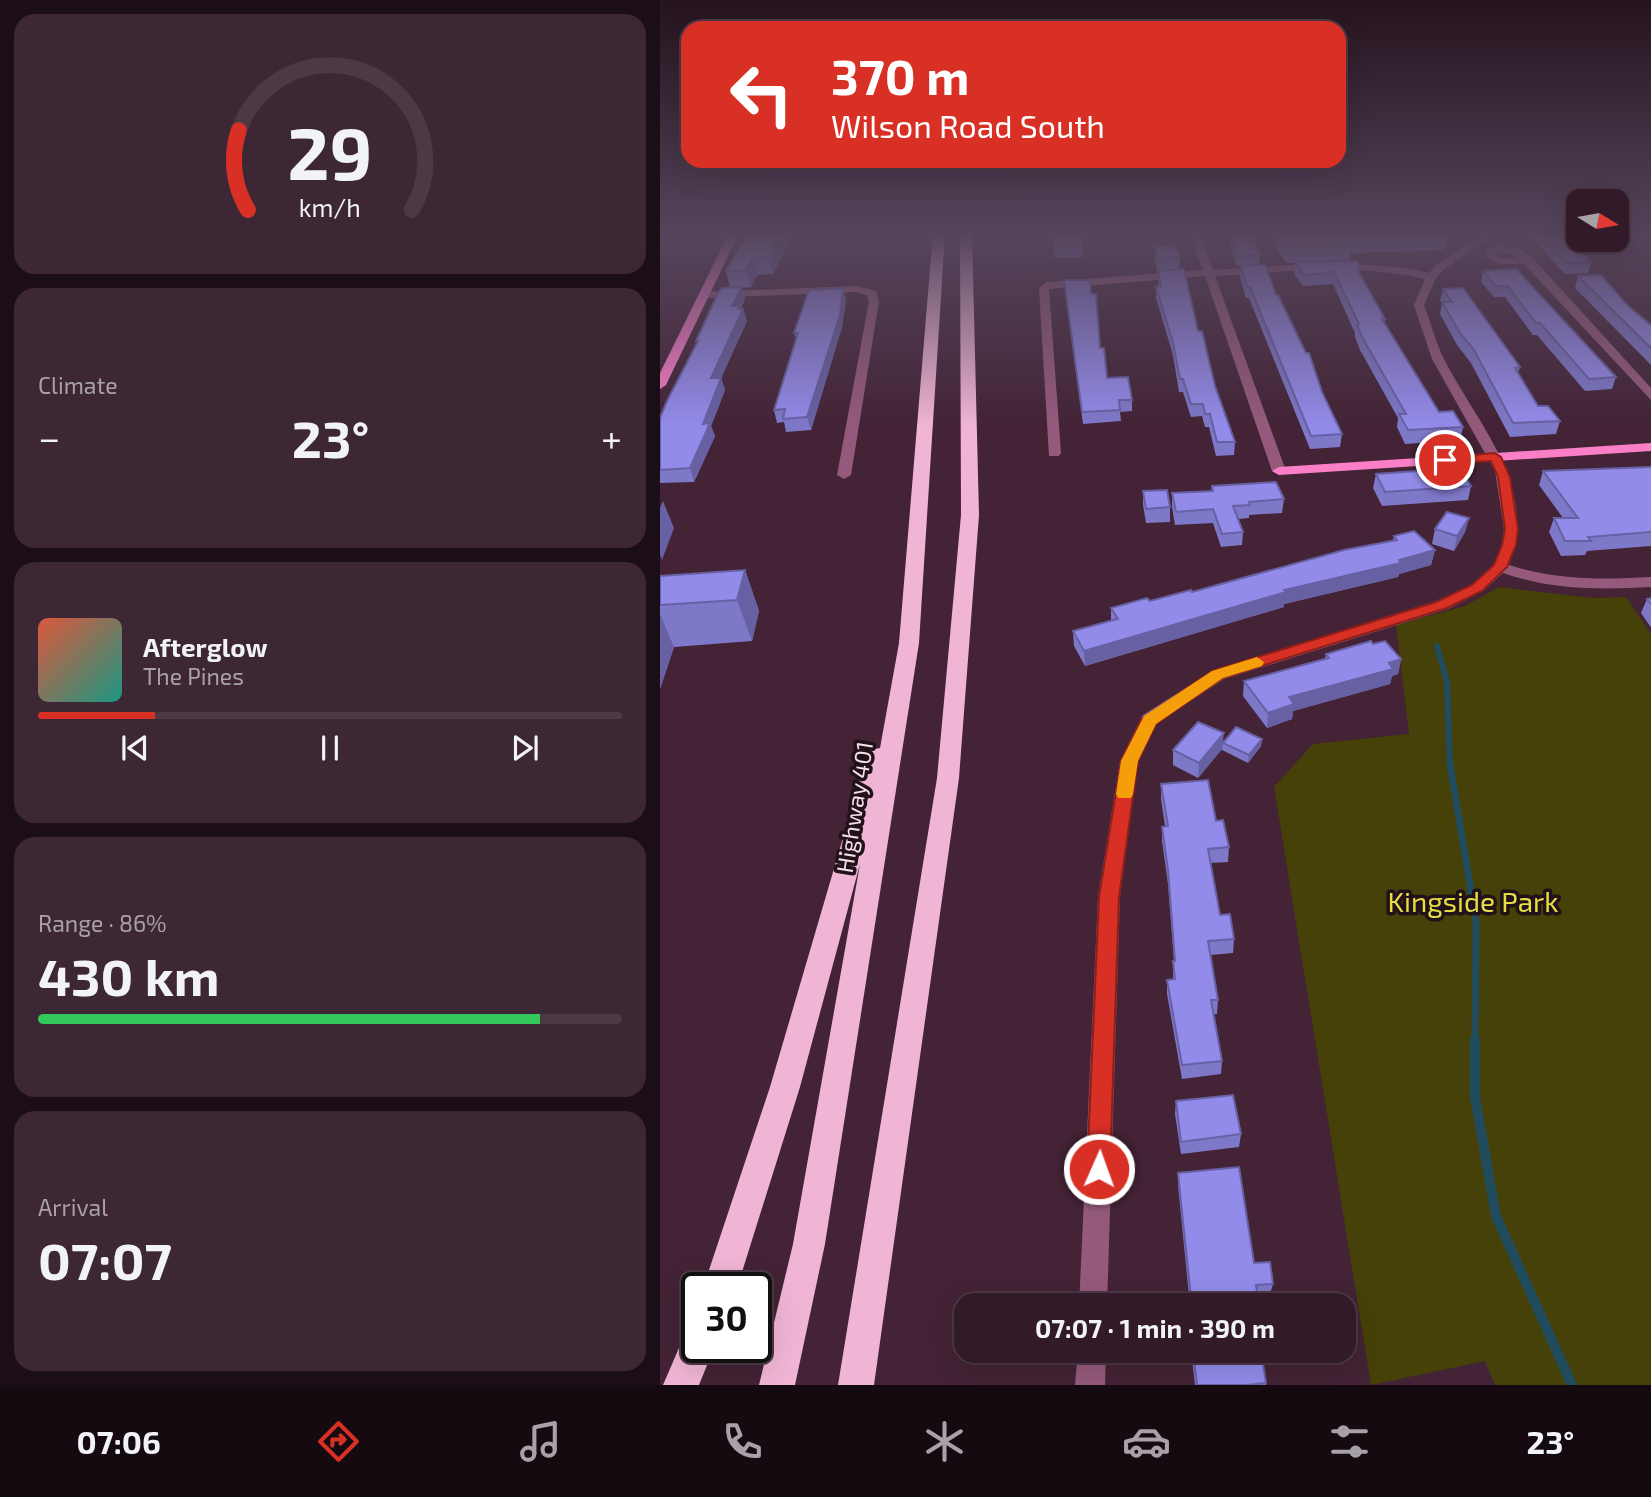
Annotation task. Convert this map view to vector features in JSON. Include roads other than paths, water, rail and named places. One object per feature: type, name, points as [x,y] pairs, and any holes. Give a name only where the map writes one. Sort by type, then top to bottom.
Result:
[{"type":"highway","name":"Highway 401","points":[[777,1385],[809,1244],[909,643],[934,298]]},
{"type":"highway","points":[[855,1385],[948,778],[970,515],[967,298]]},
{"type":"highway","points":[[725,1272],[789,1074],[909,643]]},
{"type":"highway","points":[[681,1385],[690,1363]]},
{"type":"main road","points":[[660,386],[702,298]]},
{"type":"main road","points":[[1279,471],[1651,447]]},
{"type":"street","points":[[844,475],[873,298]]},
{"type":"street","points":[[1045,298],[1054,453]]},
{"type":"street","points":[[1218,298],[1279,471]]},
{"type":"street","points":[[1094,1293],[1109,897],[1129,761],[1149,720],[1218,675],[1442,605],[1477,588],[1501,567],[1509,545],[1511,529],[1504,477],[1438,359],[1419,305],[1422,298]]},
{"type":"street","points":[[1560,298],[1651,397]]},
{"type":"street","points":[[1501,567],[1554,583],[1589,586],[1651,582]]},
{"type":"street","points":[[1090,1385],[1091,1363]]},
{"type":"waterway","points":[[1437,646],[1447,682],[1450,766]]},
{"type":"waterway","points":[[1450,764],[1476,921],[1475,1041]]},
{"type":"waterway","points":[[1475,1041],[1475,1097],[1496,1216],[1572,1385]]},
{"type":"park label","name":"Kingside Park","points":[[1473,901]]}]
